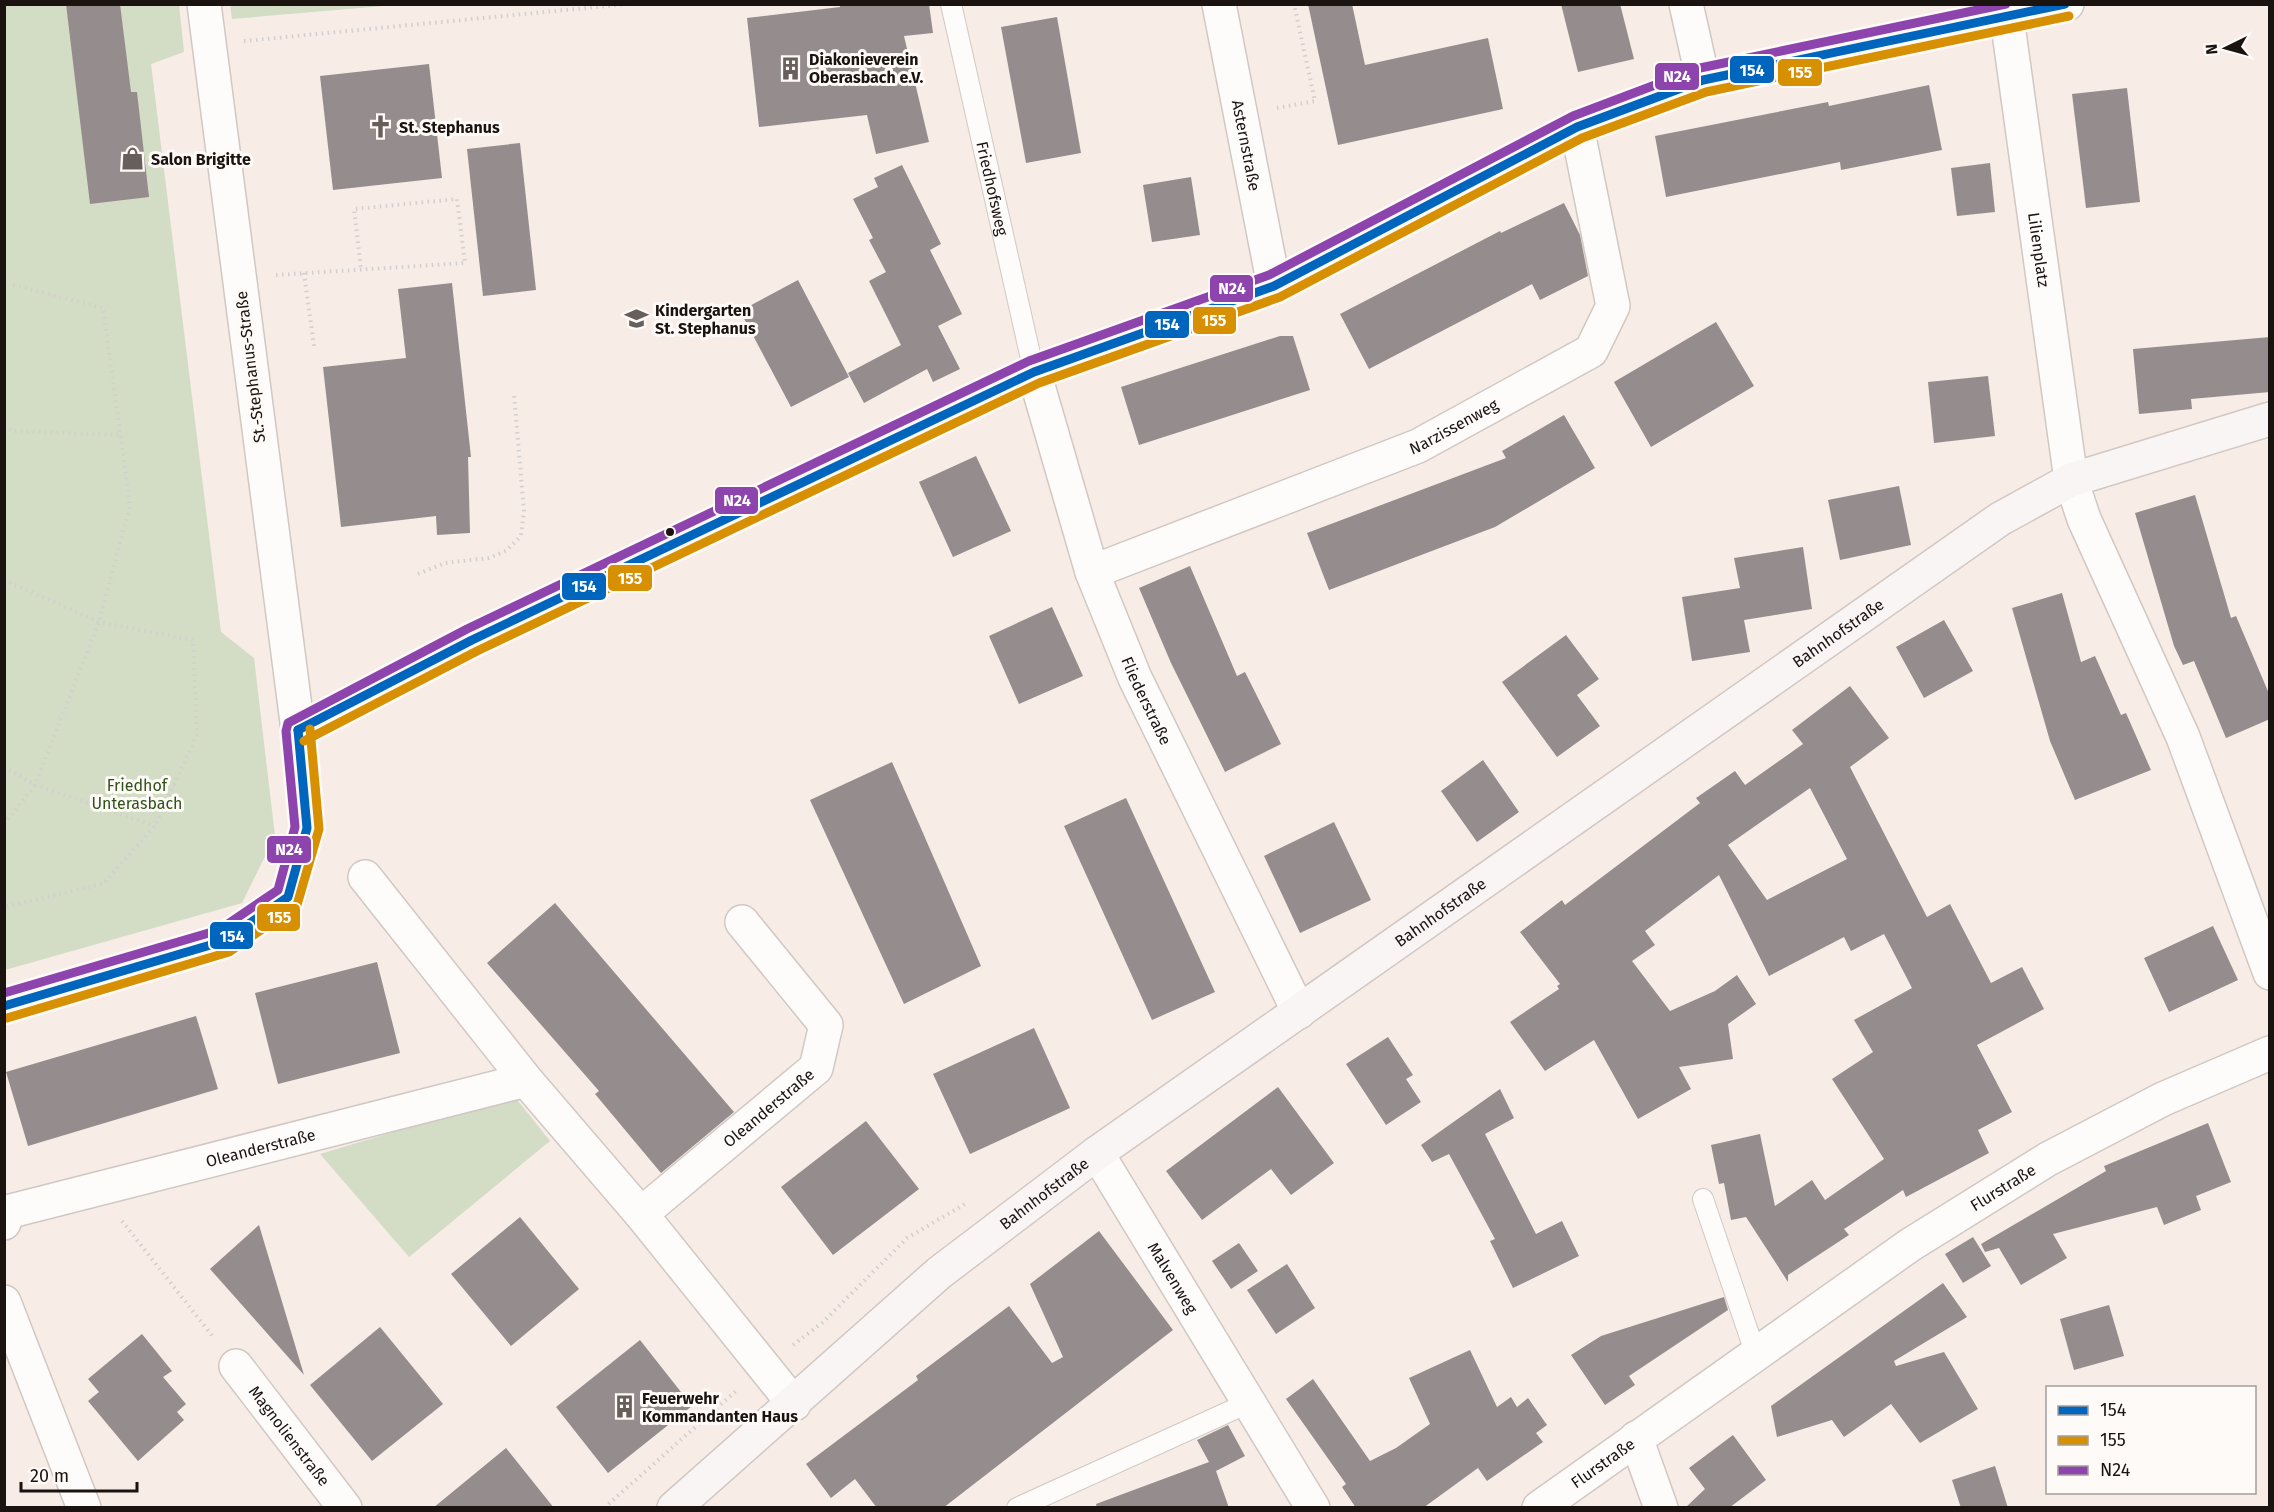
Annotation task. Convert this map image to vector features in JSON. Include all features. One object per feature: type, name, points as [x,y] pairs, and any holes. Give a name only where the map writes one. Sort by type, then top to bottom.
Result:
[{"type":"street","name":"St.-Stephanus-Straße","points":[[4,1006],[224,941],[288,897],[307,828],[298,730],[204,4]]},
{"type":"street","name":"Asternstraße","points":[[1219,4],[1274,286]]},
{"type":"street","points":[[1686,4],[1703,80]]},
{"type":"street","points":[[298,730],[472,640],[1034,372],[1274,286],[1577,127],[1703,80],[2019,16],[2067,4]]},
{"type":"street","name":"Lilienplatz","points":[[2019,16],[2071,480],[2084,519],[2183,737],[2270,973]]},
{"type":"street","name":"Narzissenweg","points":[[1092,572],[1418,446],[1591,351],[1613,306],[1577,127]]},
{"type":"street","name":"Fliederstraße","points":[[1034,372],[1092,572],[1135,678],[1299,1012]]},
{"type":"street","name":"Bahnhofstraße","points":[[674,1508],[794,1404],[939,1273],[1097,1153],[2000,519],[2071,480],[2270,419]]},
{"type":"street","points":[[365,877],[526,1080],[641,1214],[794,1404]]},
{"type":"street","name":"Oleanderstraße","points":[[641,1214],[816,1068],[826,1025],[742,922]]},
{"type":"street","name":"Flurstraße","points":[[1539,1508],[1910,1245],[2048,1159],[2163,1099],[2270,1053]]},
{"type":"street","name":"Oleanderstraße","points":[[4,1223],[7,1212],[526,1080]]},
{"type":"street","name":"Malvenweg","points":[[1097,1153],[1313,1508]]},
{"type":"street","points":[[4,1302],[84,1508]]},
{"type":"street","name":"Magnolienstraße","points":[[236,1366],[345,1508]]},
{"type":"street","points":[[1636,1438],[1661,1508]]},
{"type":"lane","name":"Friedhofsweg","points":[[951,4],[1034,372]]},
{"type":"lane","points":[[1703,1199],[1755,1355]]},
{"type":"lane","points":[[1017,1508],[1248,1403]]},
{"type":"path","points":[[208,44],[628,4]]},
{"type":"path","points":[[1294,4],[1315,101]]},
{"type":"path","points":[[239,277],[465,263],[458,199],[354,208],[361,269]]},
{"type":"path","points":[[303,273],[314,346]]},
{"type":"path","points":[[4,824],[34,785],[99,622],[130,506],[103,308],[10,284]]},
{"type":"path","points":[[418,574],[445,563],[489,558],[506,551],[521,536],[524,511],[514,395]]},
{"type":"path","points":[[4,426],[13,431],[121,435]]},
{"type":"path","points":[[4,580],[99,622],[193,640],[197,734],[155,826],[103,884],[4,907]]},
{"type":"path","points":[[4,767],[34,785],[155,826]]},
{"type":"path","points":[[95,1188],[236,1366]]},
{"type":"green space","points":[[230,4],[395,4],[395,5],[232,19]]},
{"type":"green space","name":"Friedhof Unterasbach","points":[[5,5],[179,5],[184,52],[151,64],[221,632],[254,658],[275,836],[242,903],[5,970]]},
{"type":"green space","points":[[514,1096],[550,1141],[409,1257],[320,1154]]},
{"type":"building","points":[[66,4],[120,4],[131,92],[137,92],[149,197],[90,204]]},
{"type":"building","points":[[840,4],[929,4],[933,33],[904,36],[929,142],[876,154],[867,115],[759,127],[747,18],[840,7]]},
{"type":"building","points":[[1308,4],[1352,4],[1365,65],[1488,38],[1503,109],[1338,145]]},
{"type":"building","points":[[1561,4],[1620,4],[1634,59],[1578,72]]},
{"type":"building","points":[[1057,17],[1081,153],[1026,163],[1001,27]]},
{"type":"building","name":"St. Stephanus","points":[[429,64],[442,178],[333,190],[320,76]]},
{"type":"building","points":[[1929,85],[1942,150],[1841,170],[1840,162],[1666,197],[1655,136],[1828,102],[1829,106]]},
{"type":"building","points":[[2127,88],[2140,202],[2086,208],[2072,94]]},
{"type":"building","points":[[520,143],[536,290],[483,296],[467,149]]},
{"type":"building","points":[[1990,163],[1995,212],[1957,216],[1951,168]]},
{"type":"building","points":[[902,165],[941,244],[930,250],[962,314],[938,326],[960,369],[933,382],[927,369],[864,403],[848,373],[901,345],[869,281],[886,272],[869,240],[873,238],[853,199],[878,187],[874,178]]},
{"type":"building","points":[[1191,177],[1200,235],[1152,242],[1143,185]]},
{"type":"building","points":[[1564,203],[1580,235],[1588,276],[1540,300],[1532,284],[1369,369],[1340,314],[1500,231],[1501,233]]},
{"type":"building","points":[[798,280],[849,377],[791,407],[740,311]]},
{"type":"building","points":[[452,283],[471,457],[468,457],[470,533],[437,535],[436,516],[341,527],[323,367],[406,358],[398,289]]},
{"type":"building","points":[[1716,322],[1754,386],[1651,447],[1614,382]]},
{"type":"building","points":[[1280,336],[1293,336],[1310,390],[1139,445],[1121,387]]},
{"type":"building","points":[[2270,337],[2270,392],[2191,399],[2192,409],[2139,414],[2133,349]]},
{"type":"building","points":[[1988,376],[1995,436],[1934,443],[1928,382]]},
{"type":"building","points":[[1564,415],[1595,468],[1495,527],[1329,590],[1307,533],[1506,458],[1502,451]]},
{"type":"building","points":[[976,456],[1011,531],[953,557],[919,482]]},
{"type":"building","points":[[1899,486],[1911,545],[1840,560],[1828,500]]},
{"type":"building","points":[[2195,495],[2231,618],[2236,616],[2270,696],[2270,719],[2226,738],[2194,661],[2183,665],[2174,646],[2135,513]]},
{"type":"building","points":[[1803,547],[1812,609],[1744,620],[1750,652],[1692,661],[1682,597],[1740,588],[1734,558]]},
{"type":"building","points":[[1190,566],[1237,676],[1245,672],[1281,744],[1225,772],[1171,663],[1139,588]]},
{"type":"building","points":[[2062,593],[2081,662],[2095,656],[2121,715],[2126,713],[2151,770],[2075,800],[2050,741],[2012,608]]},
{"type":"building","points":[[1052,607],[1083,676],[1019,704],[989,636]]},
{"type":"building","points":[[1944,620],[1973,671],[1924,698],[1896,647]]},
{"type":"building","points":[[1566,635],[1599,679],[1577,695],[1600,726],[1557,757],[1502,682]]},
{"type":"building","points":[[1850,686],[1889,738],[1850,767],[1927,917],[1950,904],[1991,983],[2022,967],[2044,1009],[1977,1045],[2012,1112],[1978,1130],[1989,1153],[1906,1197],[1903,1190],[1844,1229],[1849,1235],[1788,1275],[1788,1282],[1746,1217],[1731,1220],[1724,1183],[1719,1184],[1711,1145],[1760,1134],[1775,1206],[1812,1180],[1825,1200],[1884,1159],[1832,1079],[1873,1052],[1854,1020],[1912,988],[1884,934],[1851,951],[1844,937],[1769,976],[1719,875],[1645,931],[1655,945],[1632,961],[1670,1011],[1715,991],[1737,975],[1756,1004],[1728,1024],[1733,1059],[1679,1067],[1691,1089],[1638,1119],[1594,1040],[1545,1071],[1510,1022],[1559,989],[1557,986],[1560,984],[1520,932],[1562,900],[1565,905],[1700,803],[1696,798],[1735,771],[1745,785],[1803,744],[1792,730]],"holes":[[[1810,788],[1847,859],[1767,900],[1728,845]]]},
{"type":"building","points":[[1483,760],[1519,812],[1477,842],[1441,791]]},
{"type":"building","points":[[892,762],[981,966],[904,1004],[810,800]]},
{"type":"building","points":[[1126,798],[1215,992],[1152,1020],[1064,826]]},
{"type":"building","points":[[1334,822],[1371,900],[1300,933],[1264,856]]},
{"type":"building","points":[[555,903],[734,1112],[661,1173],[595,1094],[599,1091],[487,963]]},
{"type":"building","points":[[2213,926],[2238,980],[2169,1012],[2144,958]]},
{"type":"building","points":[[377,962],[400,1053],[278,1084],[255,993]]},
{"type":"building","points":[[196,1016],[218,1089],[28,1146],[6,1072]]},
{"type":"building","points":[[1034,1028],[1070,1108],[970,1154],[933,1074]]},
{"type":"building","points":[[1388,1037],[1413,1075],[1406,1079],[1421,1102],[1386,1125],[1346,1064]]},
{"type":"building","points":[[1278,1087],[1334,1163],[1291,1195],[1271,1169],[1202,1220],[1166,1171]]},
{"type":"building","points":[[1500,1089],[1514,1118],[1485,1134],[1536,1234],[1562,1221],[1579,1256],[1513,1288],[1490,1241],[1495,1239],[1449,1154],[1432,1162],[1421,1145]]},
{"type":"building","points":[[866,1121],[919,1189],[833,1255],[781,1187]]},
{"type":"building","points":[[2208,1123],[2231,1182],[2196,1196],[2201,1210],[2164,1225],[2157,1207],[2053,1234],[2067,1258],[2021,1285],[1999,1248],[1985,1252],[1981,1244],[2106,1171],[2104,1166]]},
{"type":"building","points":[[520,1217],[579,1289],[511,1346],[451,1274]]},
{"type":"building","points":[[259,1225],[304,1375],[210,1269]]},
{"type":"building","points":[[1099,1231],[1173,1330],[943,1508],[877,1508],[855,1479],[831,1498],[806,1464],[918,1380],[916,1376],[1009,1306],[1052,1363],[1063,1357],[1030,1284]]},
{"type":"building","points":[[1973,1237],[1991,1266],[1963,1283],[1945,1254]]},
{"type":"building","points":[[1239,1243],[1258,1271],[1231,1289],[1212,1261]]},
{"type":"building","points":[[1287,1264],[1315,1308],[1276,1334],[1247,1290]]},
{"type":"building","points":[[1943,1283],[1967,1317],[1894,1361],[1896,1366],[1944,1352],[1978,1409],[1920,1443],[1891,1404],[1844,1437],[1832,1420],[1777,1437],[1771,1406]]},
{"type":"building","points":[[1724,1297],[1728,1310],[1629,1376],[1635,1385],[1605,1405],[1571,1355],[1601,1336]]},
{"type":"building","points":[[2109,1305],[2124,1356],[2074,1370],[2060,1319]]},
{"type":"building","points":[[380,1327],[443,1404],[372,1461],[310,1385]]},
{"type":"building","points":[[142,1334],[172,1371],[163,1377],[186,1404],[177,1412],[184,1420],[138,1461],[88,1401],[99,1392],[88,1379]]},
{"type":"building","name":"Feuerwehr Kommandanten Haus","points":[[640,1340],[692,1406],[608,1473],[556,1407]]},
{"type":"building","points":[[1470,1350],[1497,1407],[1511,1397],[1517,1407],[1528,1398],[1547,1425],[1536,1433],[1543,1442],[1487,1481],[1478,1468],[1423,1508],[1356,1508],[1342,1487],[1346,1484],[1286,1399],[1313,1379],[1370,1461],[1396,1448],[1430,1424],[1409,1378]]},
{"type":"building","points":[[1228,1425],[1245,1456],[1216,1471],[1229,1508],[1097,1508],[1096,1504],[1209,1462],[1197,1440]]},
{"type":"building","points":[[1733,1435],[1766,1480],[1729,1508],[1685,1508],[1705,1489],[1689,1468]]},
{"type":"building","points":[[506,1448],[554,1508],[433,1508]]},
{"type":"building","points":[[1995,1466],[2008,1508],[1961,1508],[1952,1480]]},
{"type":"transit line","name":"N24","points":[[4,993],[219,930],[278,890],[295,827],[286,731],[288,723],[467,629],[1029,361],[1269,275],[1573,116],[1700,68],[2006,4]]},
{"type":"transit line","name":"154","points":[[298,730],[472,640],[1034,372],[1274,286],[1577,127],[1703,80],[2065,4]]},
{"type":"transit line","name":"155","points":[[304,741],[477,651],[1039,383],[1280,297],[1582,138],[1706,92],[2069,16]]},
{"type":"transit line","name":"155","points":[[7,1018],[229,952],[297,905],[319,829],[310,729]]},
{"type":"transit line","name":"154","points":[[4,1006],[224,941],[288,897],[307,828],[298,730]]},
{"type":"place","name":"Diakonieverein Oberasbach e.V.","points":[[791,68]]},
{"type":"place","name":"St. Stephanus","points":[[381,127]]},
{"type":"place","name":"Salon Brigitte","points":[[133,159]]},
{"type":"place","name":"Kindergarten St. Stephanus","points":[[637,319]]},
{"type":"place","name":"Feuerwehr Kommandanten Haus","points":[[624,1407]]}]
